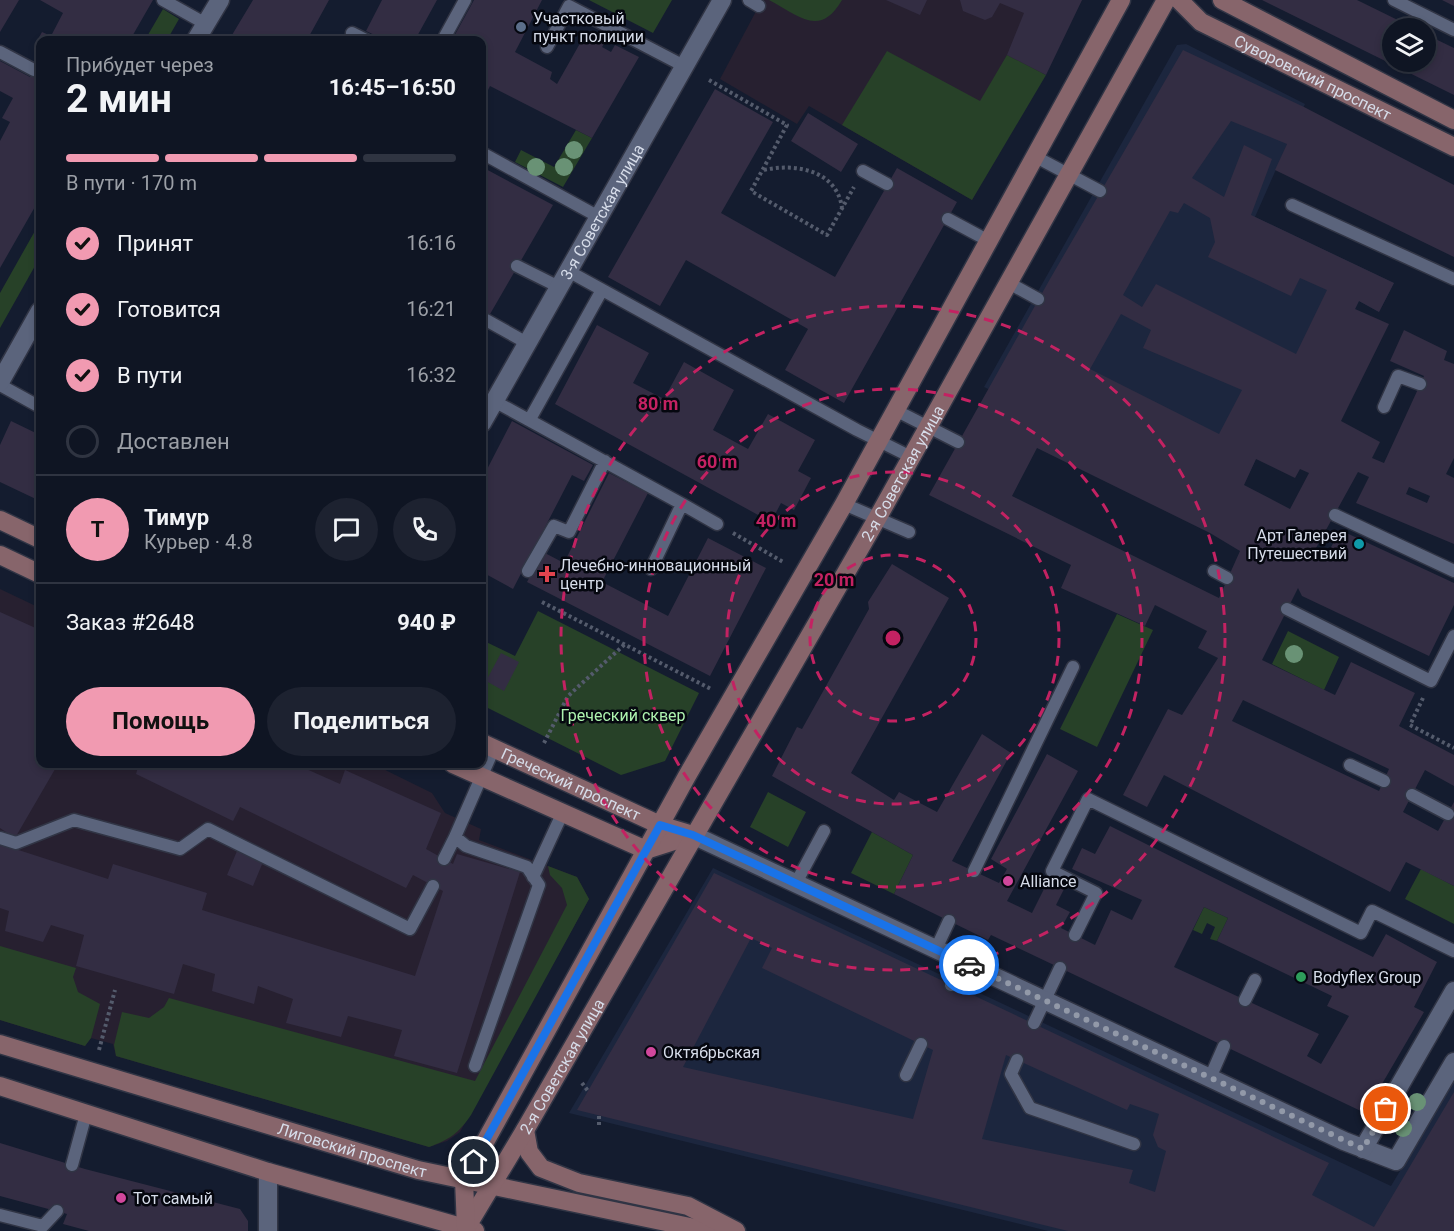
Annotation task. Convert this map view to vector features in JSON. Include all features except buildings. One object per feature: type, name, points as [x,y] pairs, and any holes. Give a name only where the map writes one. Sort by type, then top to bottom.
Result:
[{"type":"main road","name":"2-я Советская улица","points":[[464,1180],[660,825],[844,504],[1121,0]]},
{"type":"main road","name":"2-я Советская улица","points":[[471,1230],[492,1186],[878,517],[1166,0]]},
{"type":"main road","name":"Суворовский проспект","points":[[1179,0],[1201,22],[1454,147]]},
{"type":"main road","name":"Суворовский проспект","points":[[1222,0],[1454,120]]},
{"type":"main road","points":[[0,520],[36,537]]},
{"type":"main road","points":[[0,555],[36,572]]},
{"type":"main road","name":"Греческий проспект","points":[[488,746],[660,825],[693,835]]},
{"type":"main road","name":"Греческий проспект","points":[[463,768],[646,850]]},
{"type":"main road","points":[[646,850],[693,835]]},
{"type":"main road","name":"Лиговский проспект","points":[[0,1044],[418,1170],[709,1231]]},
{"type":"main road","points":[[0,1086],[268,1172],[471,1230],[464,1180]]},
{"type":"main road","points":[[525,1130],[529,1152],[541,1168],[579,1183],[688,1206],[735,1231]]},
{"type":"street","points":[[198,36],[220,0]]},
{"type":"street","name":"3-я Советская улица","points":[[486,413],[722,0]]},
{"type":"street","points":[[0,384],[6,360],[36,317]]},
{"type":"street","points":[[693,835],[1210,1078],[1395,1161],[1454,1062]]},
{"type":"street","points":[[1369,1151],[1454,990]]},
{"type":"street","points":[[268,1172],[268,1231]]},
{"type":"lane","points":[[162,0],[206,24]]},
{"type":"lane","points":[[445,36],[465,0]]},
{"type":"lane","points":[[1394,0],[1454,30]]},
{"type":"lane","points":[[547,47],[569,6],[684,66]]},
{"type":"lane","points":[[352,33],[358,36]]},
{"type":"lane","points":[[0,52],[34,70]]},
{"type":"lane","points":[[486,155],[599,217]]},
{"type":"lane","points":[[1036,157],[1100,191]]},
{"type":"lane","points":[[863,171],[887,184]]},
{"type":"lane","points":[[1292,205],[1454,279]]},
{"type":"lane","points":[[948,219],[989,242]]},
{"type":"lane","points":[[517,266],[602,290],[911,457]]},
{"type":"lane","points":[[1007,282],[1038,299]]},
{"type":"lane","points":[[530,419],[602,290]]},
{"type":"lane","points":[[486,320],[527,343]]},
{"type":"lane","points":[[1384,407],[1398,376],[1420,384]]},
{"type":"lane","points":[[0,384],[36,405]]},
{"type":"lane","points":[[494,400],[717,524]]},
{"type":"lane","points":[[895,410],[958,442]]},
{"type":"lane","points":[[528,571],[554,525],[569,532],[605,461]]},
{"type":"lane","points":[[651,569],[682,504]]},
{"type":"lane","points":[[844,504],[909,532]]},
{"type":"lane","points":[[1335,515],[1454,571]]},
{"type":"lane","points":[[1214,571],[1227,578]]},
{"type":"lane","points":[[1287,609],[1431,681],[1454,636]]},
{"type":"lane","points":[[974,871],[1073,667]]},
{"type":"lane","points":[[1350,765],[1384,781]]},
{"type":"lane","points":[[444,859],[484,768]]},
{"type":"lane","points":[[1412,795],[1448,814]]},
{"type":"lane","points":[[1076,935],[1095,893],[1052,871],[1088,799],[1361,933],[1372,911],[1454,951]]},
{"type":"lane","points":[[534,877],[563,812]]},
{"type":"lane","points":[[0,838],[16,843],[74,820],[180,849],[208,829],[410,929],[433,886]]},
{"type":"lane","points":[[796,883],[824,831]]},
{"type":"lane","points":[[455,837],[466,846],[526,867],[539,885],[475,1066]]},
{"type":"lane","points":[[936,949],[950,921]]},
{"type":"lane","points":[[951,984],[963,962]]},
{"type":"lane","points":[[1034,1023],[1060,968]]},
{"type":"lane","points":[[1245,1000],[1255,980]]},
{"type":"lane","points":[[906,1075],[921,1044]]},
{"type":"lane","points":[[1210,1078],[1224,1046]]},
{"type":"lane","points":[[1017,1060],[1011,1074],[1030,1108],[1134,1144]]},
{"type":"lane","points":[[72,1165],[86,1114]]},
{"type":"lane","points":[[0,1215],[43,1226],[57,1211]]},
{"type":"path","points":[[709,80],[787,125],[751,192],[827,235],[863,171]]},
{"type":"path","points":[[763,170],[790,166],[813,172],[832,183],[840,195],[842,209]]},
{"type":"path","points":[[717,524],[783,562]]},
{"type":"path","points":[[542,602],[711,689]]},
{"type":"path","points":[[544,743],[568,696],[625,644]]},
{"type":"path","points":[[1431,681],[1410,725],[1454,748]]},
{"type":"path","points":[[102,1041],[116,990]]},
{"type":"path","points":[[582,1083],[588,1091]]},
{"type":"path","points":[[599,1116],[599,1127]]},
{"type":"shaded area","points":[[762,0],[1082,0],[972,200],[809,106],[797,124],[720,79]]},
{"type":"shaded area","points":[[1186,44],[1305,104],[1255,217],[1394,283],[1379,312],[1359,301],[1312,398],[1256,459],[1234,505],[984,387],[1177,45]]},
{"type":"shaded area","points":[[0,589],[36,606],[36,768],[381,768],[432,793],[445,813],[481,829],[479,840],[577,877],[589,899],[460,1132],[447,1141],[429,1147],[116,1056],[113,1044],[91,1038],[85,1046],[0,1020]]},
{"type":"shaded area","points":[[713,868],[1391,1186],[1454,1081],[1454,1231],[1048,1231],[569,1113]]},
{"type":"green space","points":[[589,0],[672,0],[653,33]]},
{"type":"green space","points":[[769,0],[842,0],[834,12],[817,21],[799,17]]},
{"type":"green space","points":[[163,9],[179,19],[169,36],[147,36]]},
{"type":"green space","points":[[887,51],[980,101],[1007,55],[1046,75],[972,200],[842,125]]},
{"type":"green space","points":[[576,130],[592,138],[563,187],[515,162],[521,150],[554,167]]},
{"type":"green space","points":[[36,229],[36,264],[0,328],[0,293]]},
{"type":"green space","name":"Греческий сквер","points":[[538,611],[699,693],[665,761],[621,775],[486,707],[486,642],[515,656]]},
{"type":"green space","points":[[1117,614],[1153,630],[1097,747],[1060,729]]},
{"type":"green space","points":[[1288,631],[1339,657],[1324,690],[1272,664]]},
{"type":"green space","points":[[768,792],[806,812],[788,847],[750,827]]},
{"type":"green space","points":[[872,832],[913,855],[894,894],[851,873]]},
{"type":"green space","points":[[548,866],[577,877],[589,899],[471,1115],[462,1127],[448,1139],[429,1147],[116,1056],[114,1045],[122,1012],[149,1018],[164,1007],[169,998],[475,1081],[567,905],[562,888],[550,875]]},
{"type":"green space","points":[[1421,869],[1454,886],[1454,924],[1405,899]]},
{"type":"green space","points":[[1204,907],[1228,918],[1217,941],[1210,939],[1215,927],[1207,923],[1202,934],[1193,930]]},
{"type":"green space","points":[[0,946],[76,968],[73,977],[78,992],[100,1004],[91,1038],[85,1046],[0,1020]]},
{"type":"way so far","points":[[969,965],[1363,1149],[1386,1109]]},
{"type":"place","name":"Участковый пункт полиции","points":[[521,27]]},
{"type":"place","name":"Арт Галерея Путешествий","points":[[1359,544]]},
{"type":"place","name":"Лечебно-инновационный центр","points":[[547,574]]},
{"type":"place","name":"Alliance","points":[[1008,881]]},
{"type":"place","name":"Bodyflex Group","points":[[1301,977]]},
{"type":"place","name":"Октябрьская","points":[[651,1052]]},
{"type":"place","name":"Тот самый","points":[[121,1198]]},
{"type":"route","points":[[474,1162],[660,825],[693,835],[969,965]]}]
